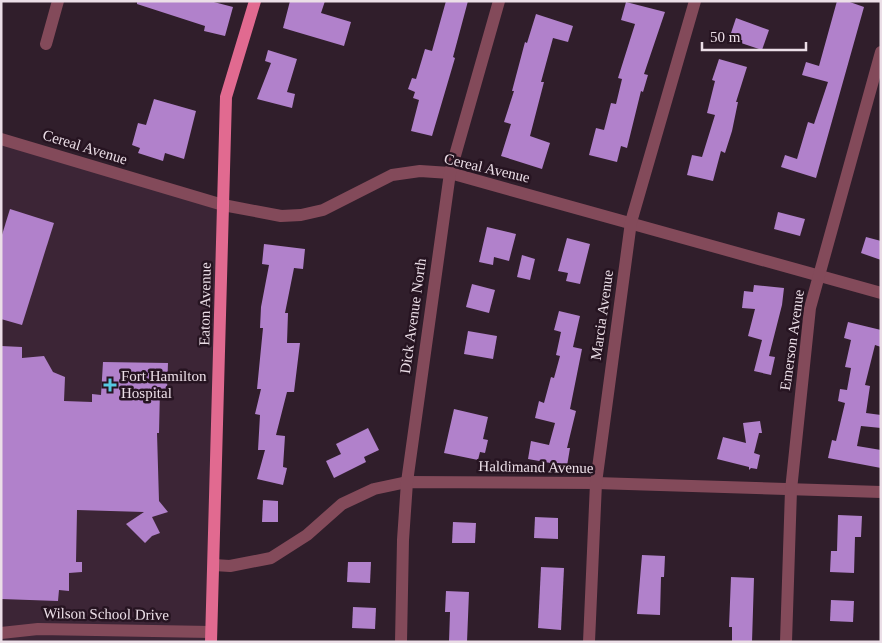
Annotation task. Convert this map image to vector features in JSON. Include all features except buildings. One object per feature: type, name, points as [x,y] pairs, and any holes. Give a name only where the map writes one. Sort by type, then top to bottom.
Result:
[{"type":"main road","name":"Eaton Avenue","points":[[211,637],[226,97],[255,1]]},
{"type":"street","points":[[46,44],[58,1]]},
{"type":"street","name":"Dick Avenue North","points":[[401,642],[403,540],[407,482],[450,172],[499,1]]},
{"type":"street","name":"Marcia Avenue","points":[[590,642],[596,484],[630,222],[696,1]]},
{"type":"street","name":"Emerson Avenue","points":[[786,642],[791,490],[809,317],[818,277],[881,52]]},
{"type":"street","name":"Cereal Avenue","points":[[1,139],[223,205],[281,216],[301,215],[323,210],[392,175],[420,171],[450,172],[818,277],[881,293]]},
{"type":"street","name":"Haldimand Avenue","points":[[214,565],[230,566],[271,558],[308,535],[342,504],[374,489],[407,482],[596,484],[881,492]]},
{"type":"street","name":"Wilson School Drive","points":[[1,633],[38,629],[211,637]]},
{"type":"shaded area","name":"Fort Hamilton Hospital","points":[[1,139],[223,205],[211,642],[1,642]]},
{"type":"place","name":"Fort Hamilton Hospital","points":[[110,385]]}]
